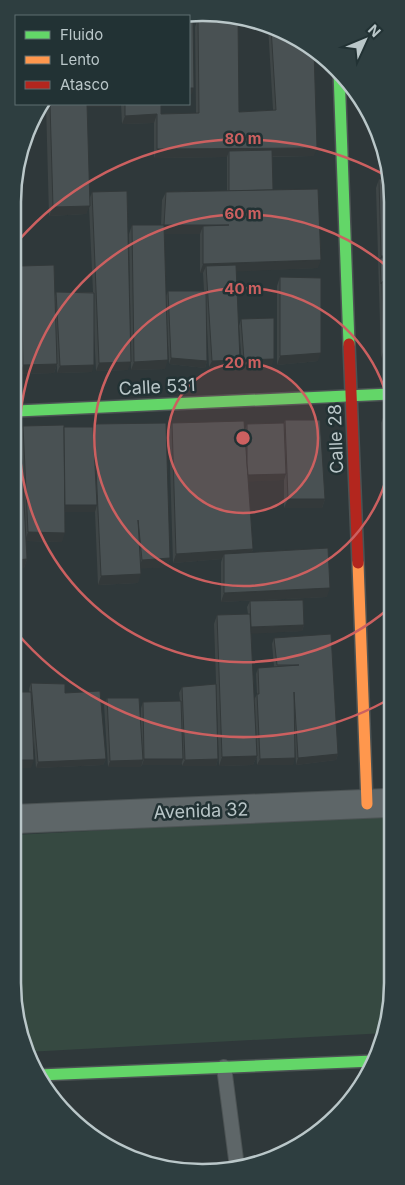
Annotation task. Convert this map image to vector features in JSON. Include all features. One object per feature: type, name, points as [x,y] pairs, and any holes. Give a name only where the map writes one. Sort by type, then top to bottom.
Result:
[{"type":"street","name":"Calle 28","points":[[339,84],[352,396],[377,804]]},
{"type":"street","name":"Calle 531","points":[[21,411],[384,394]]},
{"type":"street","name":"Avenida 32","points":[[21,819],[377,804]]},
{"type":"street","points":[[47,1075],[365,1063]]},
{"type":"lane","points":[[224,1067],[236,1160]]},
{"type":"green space","points":[[384,815],[384,982],[376,1034],[35,1052],[27,1029],[21,982],[21,835]]},
{"type":"building","points":[[198,21],[238,25],[239,112],[276,110],[271,35],[314,60],[317,148],[157,149],[157,114],[125,116],[125,105],[161,105],[161,114],[199,113]]},
{"type":"building","points":[[190,22],[193,22],[194,88],[190,88]]},
{"type":"building","points":[[50,105],[87,105],[90,206],[53,207]]},
{"type":"building","points":[[272,150],[273,190],[229,191],[229,151]]},
{"type":"building","points":[[379,179],[382,179],[384,202],[384,256],[381,256]]},
{"type":"building","points":[[318,189],[321,260],[203,264],[203,226],[229,225],[164,225],[166,192]]},
{"type":"building","points":[[127,191],[131,362],[99,363],[92,192]]},
{"type":"building","points":[[132,225],[164,225],[168,360],[134,362]]},
{"type":"building","points":[[380,258],[384,258],[384,282],[381,284]]},
{"type":"building","points":[[54,265],[57,364],[23,365],[21,266]]},
{"type":"building","points":[[236,265],[240,360],[212,361],[206,266]]},
{"type":"building","points":[[280,277],[321,278],[321,353],[280,356]]},
{"type":"building","points":[[382,282],[384,282],[384,349]]},
{"type":"building","points":[[168,291],[206,291],[207,361],[171,358]]},
{"type":"building","points":[[56,292],[94,293],[94,365],[60,366]]},
{"type":"building","points":[[274,318],[274,359],[244,360],[241,319]]},
{"type":"building","points":[[285,420],[320,420],[325,499],[288,499]]},
{"type":"building","points":[[244,421],[253,549],[176,554],[172,423]]},
{"type":"building","points":[[166,423],[170,558],[142,560],[138,520],[141,574],[101,576],[94,424]]},
{"type":"building","points":[[284,423],[286,474],[248,475],[247,424]]},
{"type":"building","points":[[64,425],[65,533],[28,532],[23,426]]},
{"type":"building","points":[[64,427],[93,427],[97,505],[65,505]]},
{"type":"building","points":[[21,445],[27,559],[21,560]]},
{"type":"building","points":[[328,548],[330,588],[224,593],[224,554]]},
{"type":"building","points":[[303,600],[304,625],[251,627],[250,601]]},
{"type":"building","points":[[250,614],[257,756],[222,757],[217,615]]},
{"type":"building","points":[[331,634],[338,754],[298,758],[294,692],[295,758],[260,759],[257,694],[259,694],[258,668],[299,665],[277,665],[274,638]]},
{"type":"building","points":[[31,683],[65,684],[65,693],[100,691],[106,759],[38,762]]},
{"type":"building","points":[[216,684],[218,759],[185,760],[182,687]]},
{"type":"building","points":[[21,692],[31,692],[34,760],[21,760]]},
{"type":"building","points":[[107,698],[139,698],[143,760],[110,761]]},
{"type":"building","points":[[181,701],[183,759],[144,759],[143,702]]},
{"type":"traffic: fast","points":[[339,84],[349,344]]},
{"type":"traffic: fast","points":[[21,411],[384,394]]},
{"type":"traffic: fast","points":[[47,1075],[366,1061]]},
{"type":"traffic: slow","points":[[358,563],[367,804]]},
{"type":"traffic: jam","points":[[349,344],[358,563]]}]
